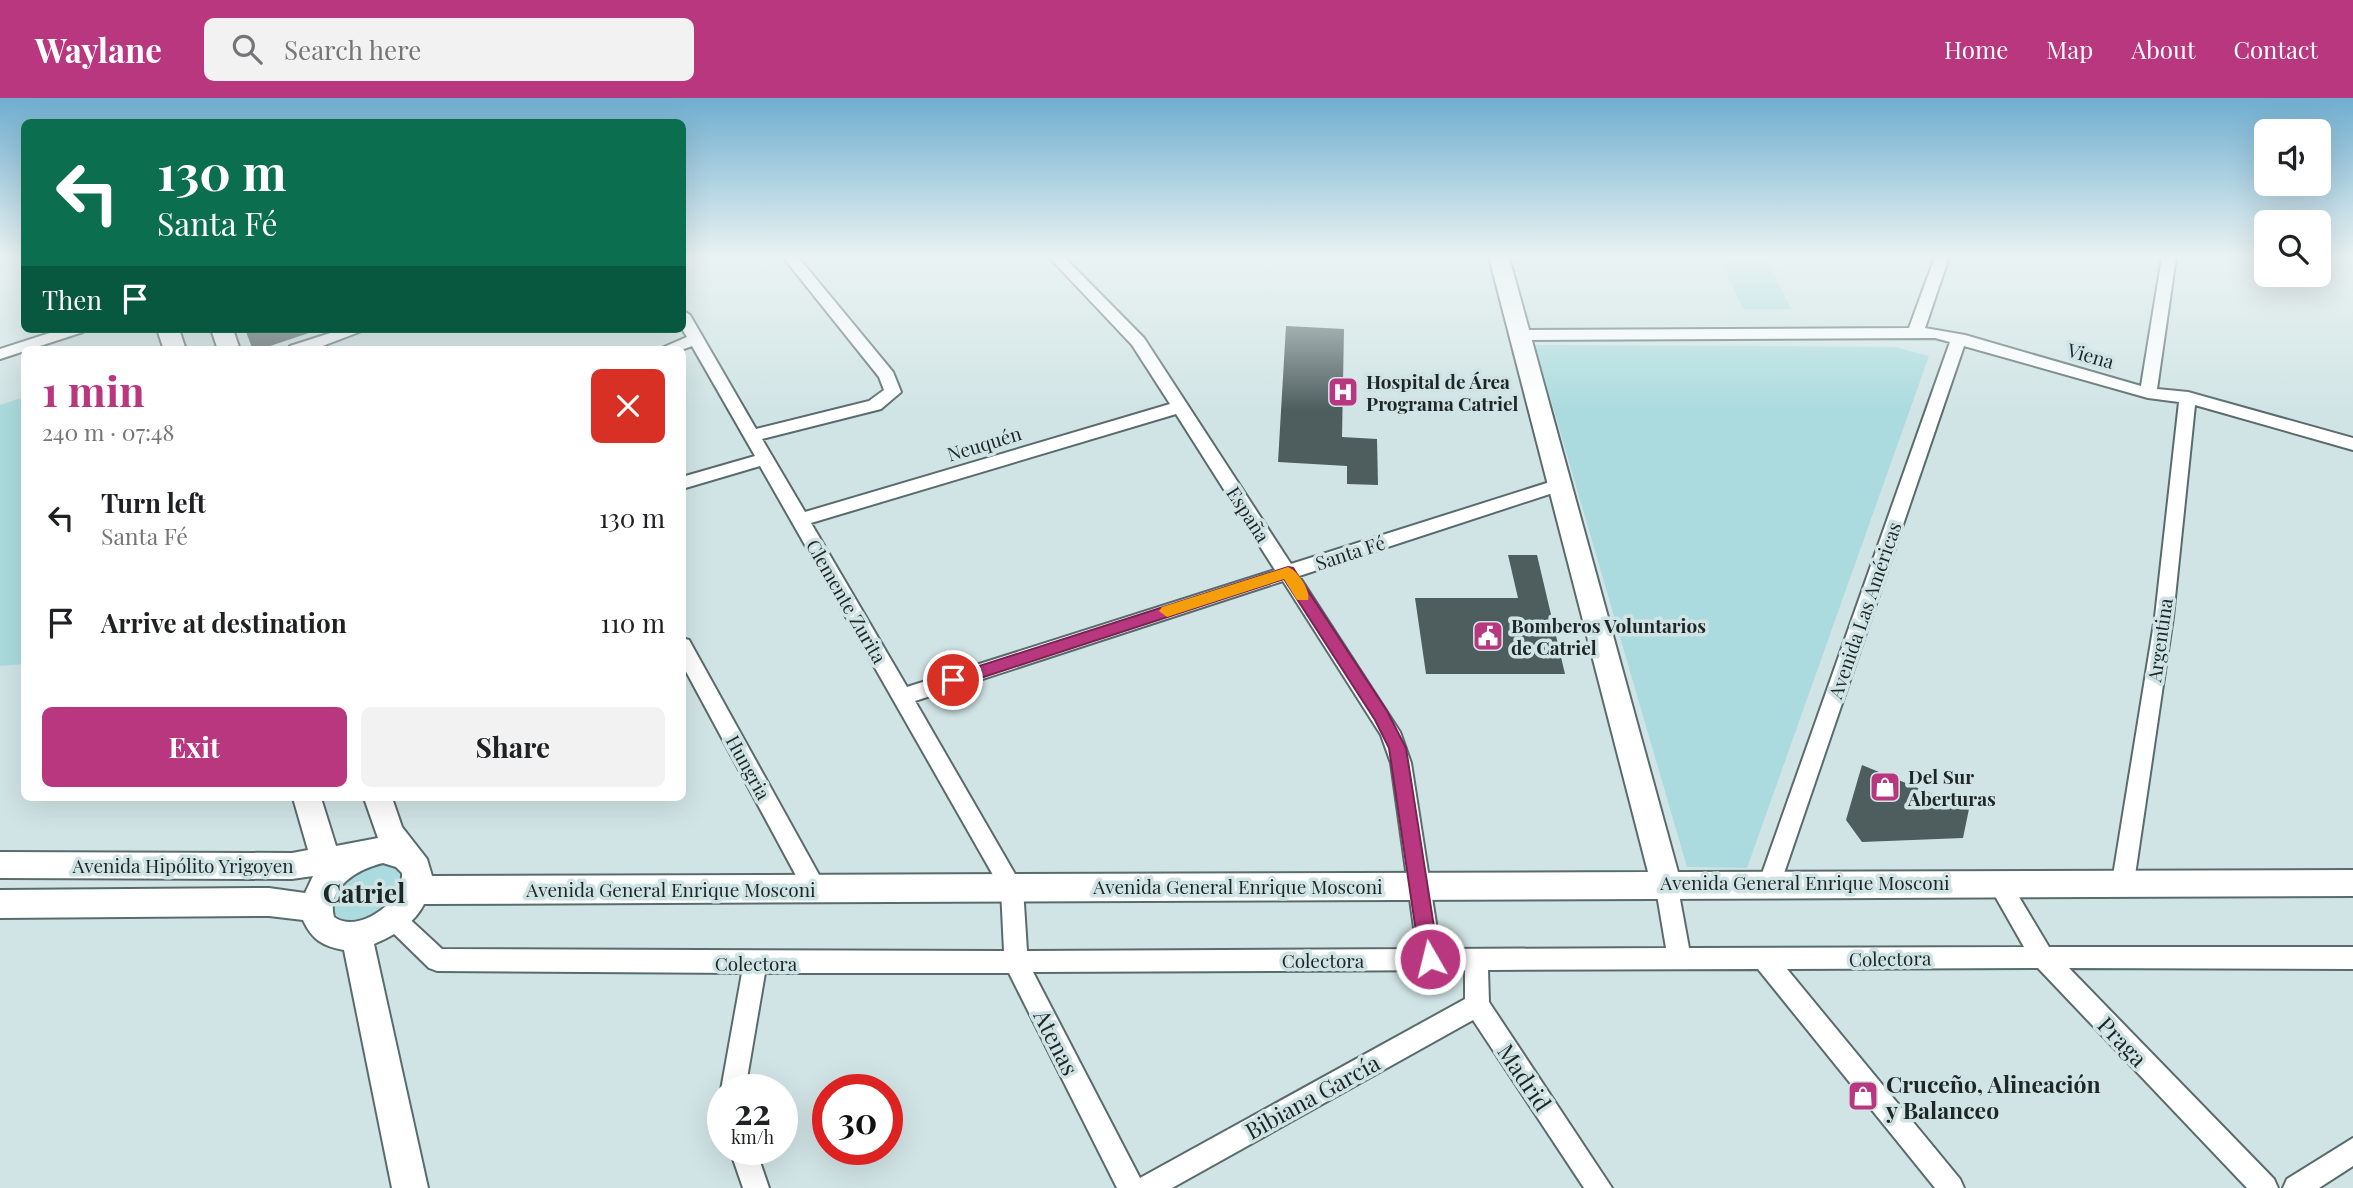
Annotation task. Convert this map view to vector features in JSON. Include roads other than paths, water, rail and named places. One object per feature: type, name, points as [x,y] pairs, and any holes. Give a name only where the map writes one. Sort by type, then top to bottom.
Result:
[{"type":"main road","points":[[379,801],[393,839],[400,850],[410,858]]},
{"type":"main road","name":"Avenida General Enrique Mosconi","points":[[416,890],[1666,883]]},
{"type":"street","points":[[752,436],[875,405],[893,392],[887,376],[831,308]]},
{"type":"street","name":"España","points":[[1107,308],[1131,332],[1381,716],[1398,748],[1430,959]]},
{"type":"street","points":[[1513,308],[1666,883],[1679,959]]},
{"type":"street","points":[[1916,331],[1924,308]]},
{"type":"street","points":[[2148,394],[2161,308]]},
{"type":"street","name":"Clemente Zurita","points":[[686,322],[1012,888]]},
{"type":"street","name":"Viena","points":[[1520,335],[1916,331],[1959,338],[2148,394],[2188,397],[2353,444]]},
{"type":"street","points":[[25,346],[66,333]]},
{"type":"street","points":[[308,346],[347,333]]},
{"type":"street","name":"Avenida Las Américas","points":[[1770,882],[1959,338]]},
{"type":"street","points":[[676,346],[696,339]]},
{"type":"street","points":[[0,354],[21,347]]},
{"type":"street","name":"Argentina","points":[[2123,882],[2164,617],[2188,397]]},
{"type":"street","name":"Neuquén","points":[[800,520],[1180,407]]},
{"type":"street","points":[[686,482],[765,459]]},
{"type":"street","name":"Santa Fé","points":[[902,697],[1559,485]]},
{"type":"street","name":"Hungria","points":[[686,652],[816,889]]},
{"type":"street","points":[[308,801],[329,868],[315,908],[320,926],[330,933],[357,936],[372,932],[394,919],[412,900],[416,890],[416,867],[410,858],[398,852],[383,850],[365,854],[329,868]]},
{"type":"street","name":"Avenida Hipólito Yrigoyen","points":[[0,865],[329,868]]},
{"type":"street","name":"Praga","points":[[1998,882],[2042,956],[2265,1188]]},
{"type":"street","name":"Avenida General Enrique Mosconi","points":[[1666,883],[2353,883]]},
{"type":"street","name":"Atenas","points":[[1012,888],[1017,962],[1131,1188]]},
{"type":"street","name":"Avenida Hipólito Yrigoyen","points":[[0,904],[269,902],[315,908]]},
{"type":"street","name":"Colectora","points":[[394,919],[437,960],[755,964],[1430,959],[1765,960],[2042,956],[2353,958]]},
{"type":"street","points":[[357,936],[410,1188]]},
{"type":"street","points":[[1476,959],[1477,1005]]},
{"type":"street","points":[[1765,960],[1951,1188]]},
{"type":"street","points":[[736,1074],[755,964]]},
{"type":"street","name":"Bibiana García","points":[[1147,1188],[1477,1005]]},
{"type":"street","name":"Madrid","points":[[1477,1005],[1599,1188]]},
{"type":"street","points":[[2296,1188],[2353,1152]]},
{"type":"street","points":[[748,1165],[756,1188]]},
{"type":"place","name":"Hospital de Área Programa Catriel","points":[[1343,392]]},
{"type":"place","name":"Bomberos Voluntarios de Catriel","points":[[1488,636]]},
{"type":"place","name":"Del Sur Aberturas","points":[[1885,787]]},
{"type":"place","name":"Cruceño, Alineación y Balanceo","points":[[1863,1096]]},
{"type":"district","name":"Catriel","points":[[364,892]]}]
